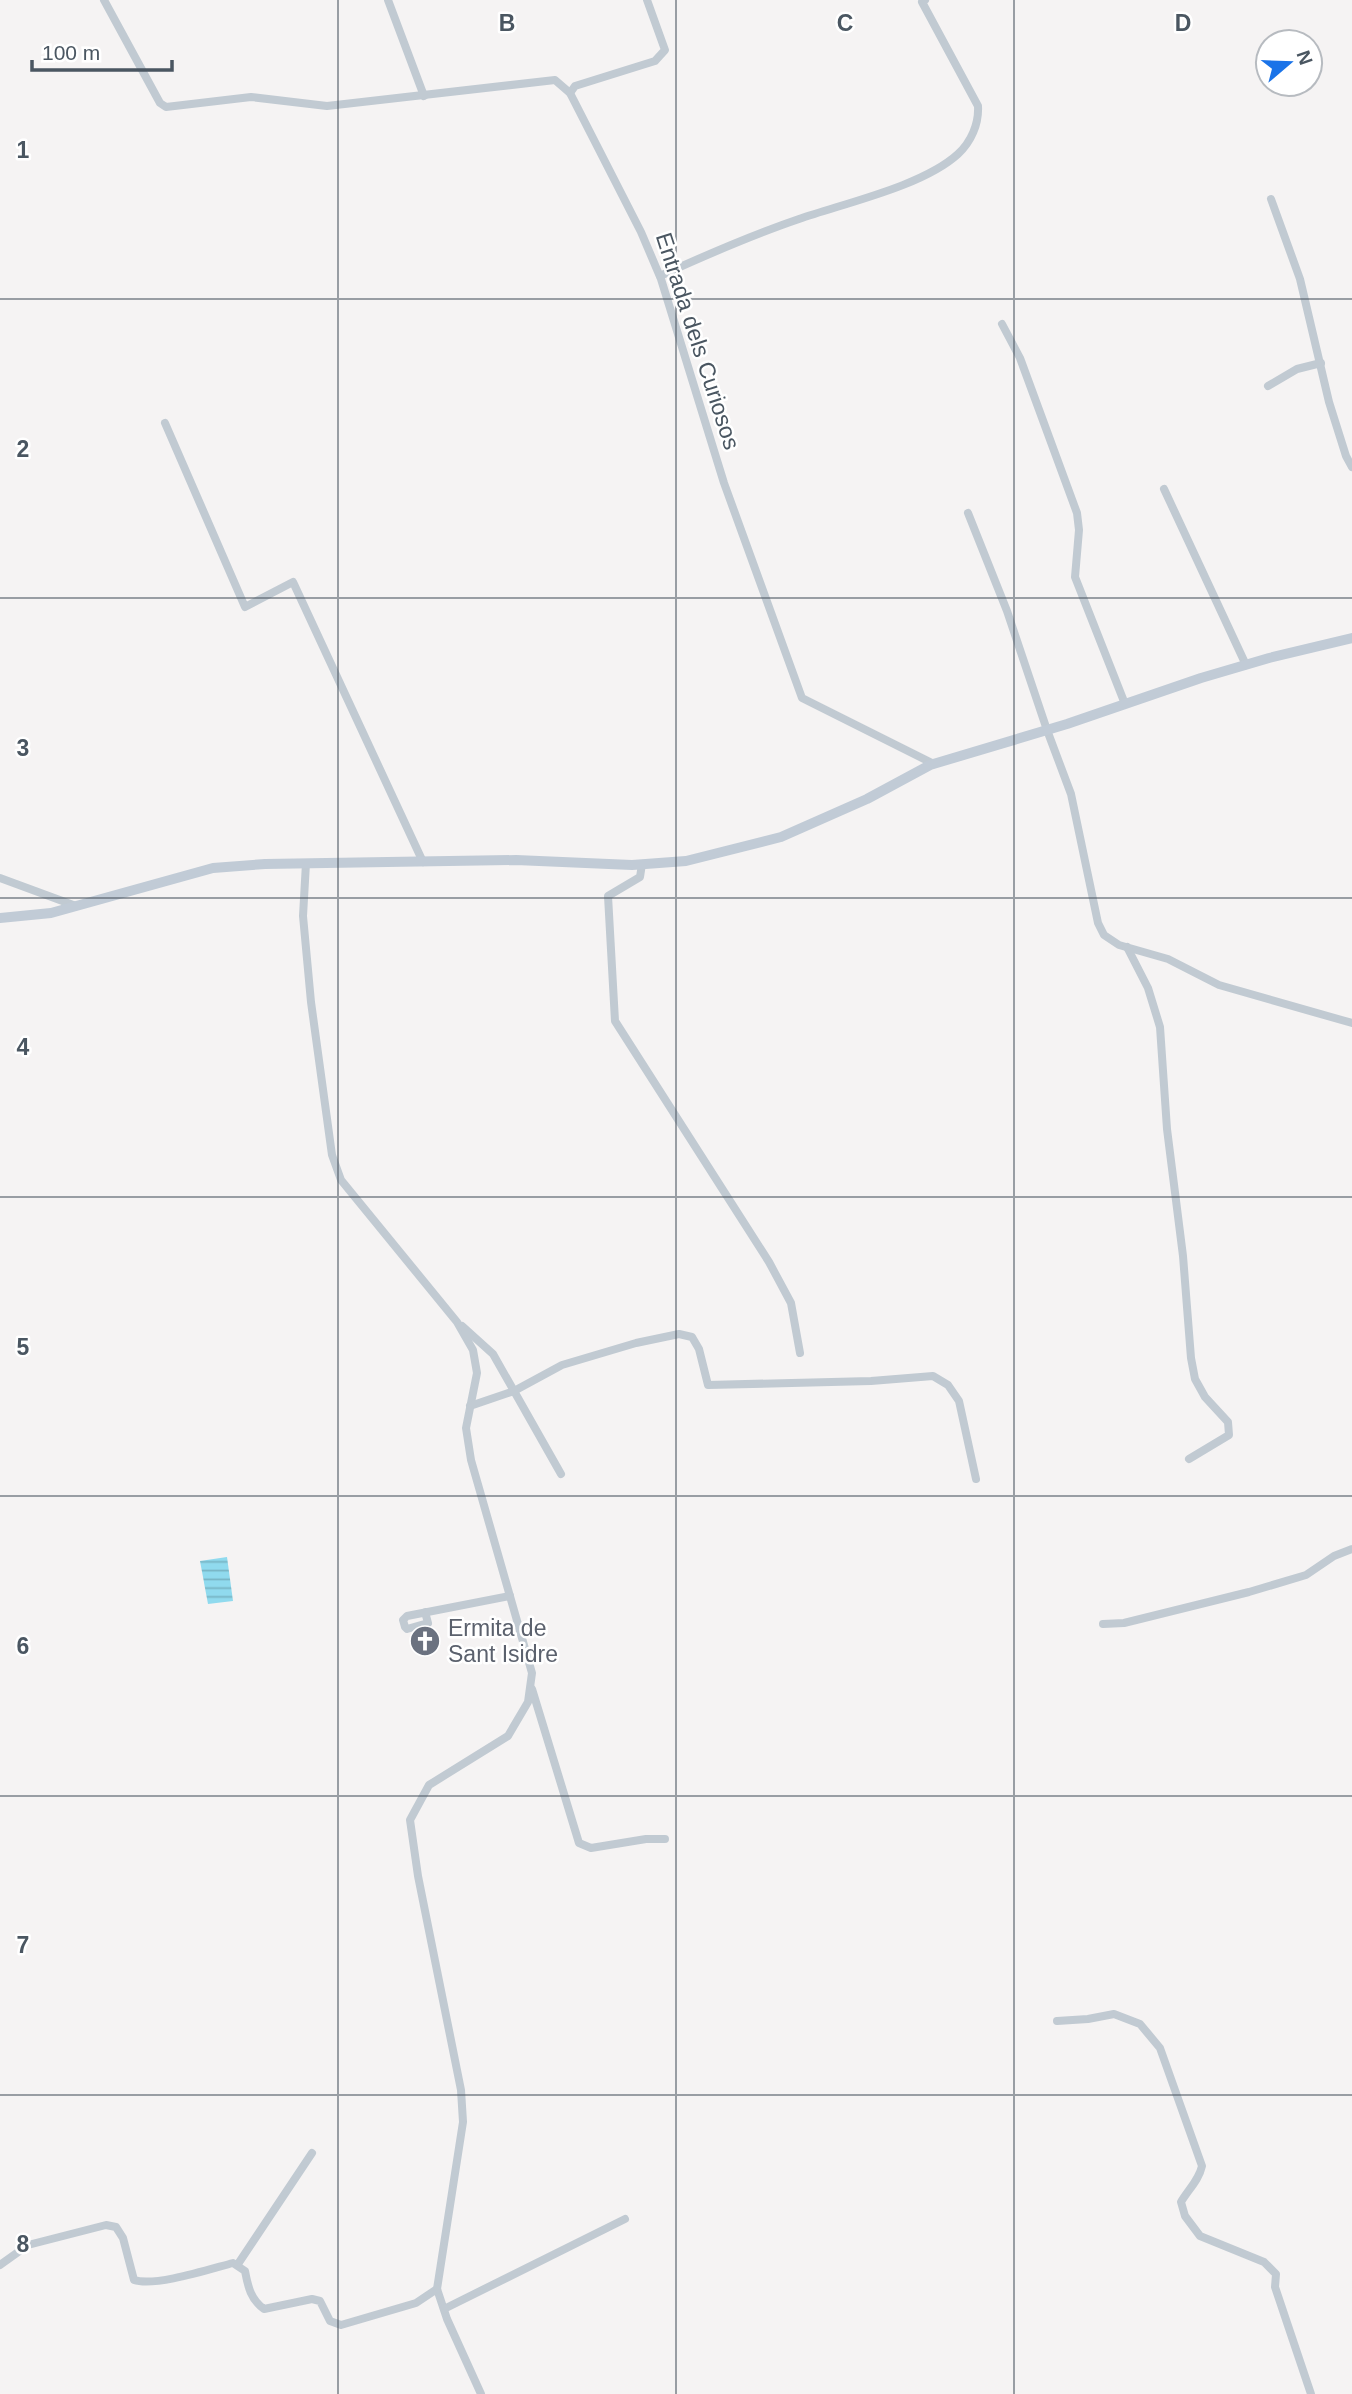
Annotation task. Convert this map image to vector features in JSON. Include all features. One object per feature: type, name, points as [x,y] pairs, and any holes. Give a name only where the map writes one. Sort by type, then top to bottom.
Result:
[{"type":"main road","points":[[0,918],[51,913],[77,907],[214,868],[306,863],[516,860],[642,864],[686,860],[781,837],[867,799],[934,764],[1246,664],[1352,638]]},
{"type":"street","points":[[104,0],[160,103],[166,107],[251,97],[327,106],[555,80],[570,93],[575,86],[655,61],[665,50],[647,0]]},
{"type":"street","points":[[388,0],[424,96]]},
{"type":"street","points":[[660,276],[735,242],[876,195],[927,173],[959,153],[978,125],[978,106],[922,2],[925,0]]},
{"type":"street","name":"Entrada dels Curiosos","points":[[570,93],[641,232],[660,276],[724,483],[802,698],[934,764]]},
{"type":"street","points":[[1270,199],[1300,279],[1329,402],[1352,467]]},
{"type":"street","points":[[1002,324],[1020,358],[1077,513],[1080,530],[1075,578],[1125,704]]},
{"type":"street","points":[[1268,386],[1297,369],[1321,363]]},
{"type":"street","points":[[165,423],[245,607],[293,582],[423,862]]},
{"type":"street","points":[[1164,489],[1246,664]]},
{"type":"street","points":[[968,513],[1007,611],[1046,730],[1071,794],[1098,923],[1104,935],[1119,945],[1168,959],[1220,985],[1352,1023]]},
{"type":"street","points":[[306,863],[303,916],[311,1002],[332,1155],[341,1180],[457,1322],[493,1354],[561,1474]]},
{"type":"street","points":[[642,864],[640,877],[608,896],[615,1021],[769,1262],[792,1303],[800,1353]]},
{"type":"street","points":[[0,878],[77,907]]},
{"type":"street","points":[[1127,947],[1148,988],[1160,1027],[1167,1129],[1195,1378],[1205,1397],[1228,1422],[1229,1435],[1189,1459]]},
{"type":"street","points":[[457,1322],[473,1350],[477,1373],[466,1428],[471,1460],[532,1673],[528,1702],[508,1736],[429,1785],[410,1821],[418,1876],[461,2090],[463,2122],[437,2289],[481,2394]]},
{"type":"street","points":[[470,1406],[514,1391],[562,1365],[636,1343],[679,1334],[692,1337],[699,1349],[708,1385],[871,1381],[933,1376],[948,1385],[959,1401],[976,1479]]},
{"type":"street","points":[[1103,1624],[1124,1623],[1250,1592],[1306,1575],[1334,1556],[1352,1549]]},
{"type":"street","points":[[425,1612],[510,1596]]},
{"type":"street","points":[[531,1684],[579,1843],[590,1849],[646,1839],[665,1839]]},
{"type":"street","points":[[1057,2021],[1114,2014],[1140,2024],[1160,2048],[1202,2166],[1200,2176],[1181,2202],[1185,2216],[1200,2236],[1264,2262],[1276,2274],[1275,2287],[1311,2394]]},
{"type":"street","points":[[238,2264],[312,2153]]},
{"type":"street","points":[[444,2309],[625,2219]]},
{"type":"street","points":[[0,2264],[42,2239],[106,2225],[116,2227],[122,2238],[134,2280],[142,2283],[238,2264],[245,2271],[255,2303],[264,2309],[312,2299],[320,2301],[330,2321],[341,2325],[416,2303],[437,2289]]},
{"type":"water","points":[[227,1557],[233,1601],[208,1604],[200,1561]]},
{"type":"place","name":"Ermita de Sant Isidre","points":[[425,1641]]}]
